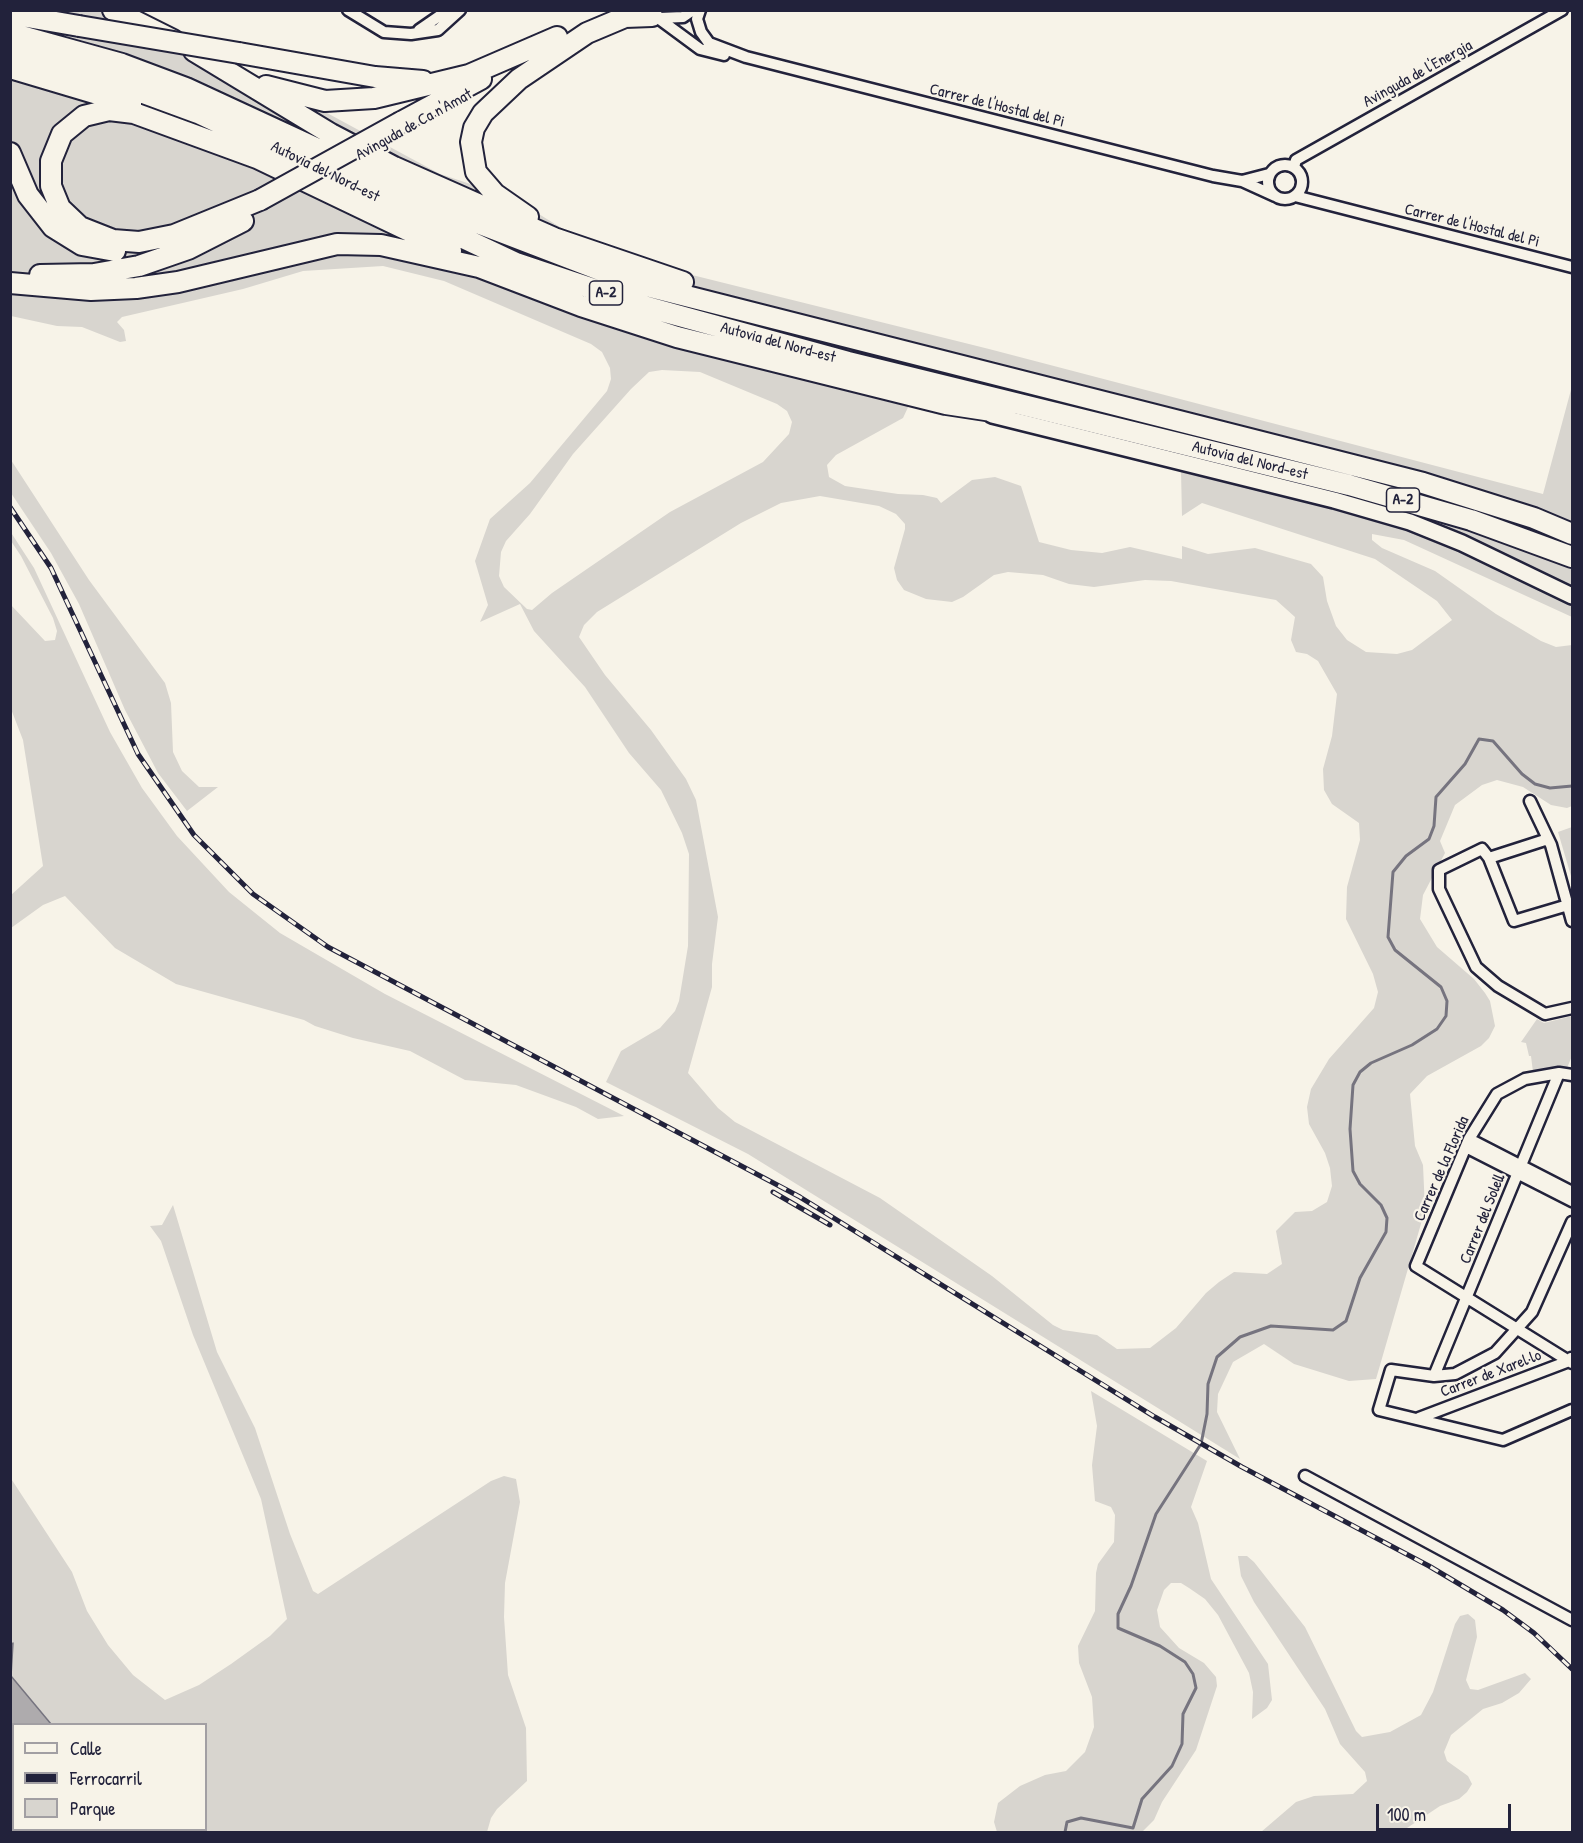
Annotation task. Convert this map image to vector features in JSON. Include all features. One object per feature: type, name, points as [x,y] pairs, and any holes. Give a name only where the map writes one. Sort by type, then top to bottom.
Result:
[{"type":"highway","points":[[113,10],[270,88],[325,101],[374,98],[469,75],[612,20],[651,15]]},
{"type":"highway","points":[[588,249],[531,219],[495,195],[476,172],[471,142],[474,128],[483,113],[561,41],[605,10]]},
{"type":"highway","points":[[10,14],[375,77],[444,81]]},
{"type":"highway","name":"Autovia del Nord-est","points":[[10,33],[122,64],[186,88],[480,224],[588,268],[631,282],[840,336],[931,356],[1053,390],[1423,483],[1566,530]]},
{"type":"highway","points":[[10,273],[94,274],[139,266],[188,249],[404,125],[561,41]]},
{"type":"highway","name":"Autovia del Nord-est","points":[[10,51],[111,81],[198,113],[516,263],[647,307],[848,362],[1349,485],[1471,520],[1572,557]]},
{"type":"highway","points":[[194,51],[322,128],[394,167],[478,206],[674,280],[901,341],[931,356]]},
{"type":"highway","points":[[10,68],[165,116],[210,140]]},
{"type":"highway","points":[[262,205],[174,235],[131,242],[105,238],[80,228],[60,207],[53,192],[50,169],[57,142],[68,128],[92,113],[109,110],[134,113],[267,163],[479,267],[580,306],[677,337],[946,404],[1057,423],[1111,438],[1229,456]]},
{"type":"highway","points":[[10,153],[28,195],[44,218],[60,233],[95,249],[122,252],[155,246],[262,205]]},
{"type":"highway","points":[[10,283],[92,290],[136,288],[178,282],[337,244],[381,245],[479,267]]},
{"type":"street","points":[[348,10],[384,32],[411,34],[438,30],[460,10]]},
{"type":"street","points":[[411,34],[430,25],[448,10]]},
{"type":"street","points":[[651,15],[683,17],[693,10]]},
{"type":"street","name":"Carrer de l'Hostal del Pi","points":[[700,10],[698,19],[701,32],[709,43],[746,57],[1202,173],[1242,181],[1275,196]]},
{"type":"street","name":"Avinguda de l'Energia","points":[[1294,167],[1296,160],[1562,10]]},
{"type":"street","name":"Carrer de l'Hostal del Pi","points":[[651,15],[700,49],[746,57]]},
{"type":"street","points":[[1277,166],[1294,167],[1302,181],[1295,196],[1285,199],[1275,196],[1267,184],[1269,174],[1277,166]]},
{"type":"street","name":"Carrer de l'Hostal del Pi","points":[[1242,181],[1269,174]]},
{"type":"street","name":"Carrer de l'Hostal del Pi","points":[[1295,196],[1572,267]]},
{"type":"street","points":[[946,404],[1371,510],[1446,535],[1572,596]]},
{"type":"street","points":[[1530,801],[1548,839],[1572,921]]},
{"type":"street","points":[[1489,858],[1548,839]]},
{"type":"street","points":[[1568,905],[1514,921],[1489,858],[1482,849],[1439,870],[1439,889],[1476,967],[1498,986],[1545,1014],[1572,1008]]},
{"type":"street","name":"Carrer de la Florida","points":[[1468,1296],[1416,1266],[1467,1143],[1497,1094],[1525,1079],[1559,1073],[1572,1075]]},
{"type":"street","name":"Carrer del Solell","points":[[1434,1377],[1559,1073]]},
{"type":"street","points":[[1467,1143],[1572,1192]]},
{"type":"street","points":[[1520,1169],[1572,1202]]},
{"type":"street","points":[[1572,1222],[1532,1312],[1520,1328],[1495,1353],[1455,1374],[1434,1377],[1391,1370],[1379,1410],[1503,1440],[1572,1410]]},
{"type":"street","points":[[1468,1296],[1571,1360]]},
{"type":"street","name":"Carrer de Xarel·lo","points":[[1418,1418],[1571,1360]]},
{"type":"street","points":[[1305,1476],[1572,1620]]},
{"type":"green space","points":[[109,10],[113,19],[240,66],[440,174],[513,198],[563,229],[664,268],[989,349],[1543,494],[1572,386],[1572,617],[1404,540],[1372,534],[1372,540],[1382,548],[1435,571],[1496,614],[1541,641],[1556,647],[1572,645],[1572,806],[1567,808],[1551,805],[1523,787],[1497,780],[1482,785],[1455,805],[1440,841],[1445,853],[1423,895],[1420,919],[1437,947],[1474,979],[1485,993],[1490,1001],[1495,1026],[1489,1038],[1481,1046],[1427,1076],[1410,1094],[1415,1146],[1423,1165],[1425,1210],[1376,1379],[1349,1381],[1294,1364],[1264,1344],[1233,1362],[1218,1394],[1217,1412],[1240,1459],[748,1154],[606,1082],[621,1051],[660,1028],[675,1011],[679,1001],[688,946],[689,854],[682,833],[661,790],[629,753],[585,687],[534,631],[520,604],[480,622],[488,605],[475,561],[490,519],[530,483],[607,391],[611,379],[610,368],[602,352],[591,344],[444,281],[383,266],[303,271],[243,289],[122,317],[117,322],[124,330],[126,341],[120,342],[82,327],[57,326],[11,316],[11,11]],"holes":[[[662,370],[700,372],[777,404],[787,411],[792,422],[789,434],[763,462],[670,512],[552,593],[532,610],[527,609],[504,587],[499,576],[501,552],[506,541],[530,514],[573,454],[631,389],[649,372]],[[910,403],[1181,471],[1182,516],[1202,503],[1375,559],[1437,601],[1452,620],[1412,650],[1397,654],[1366,652],[1347,640],[1336,626],[1327,601],[1323,577],[1311,564],[1255,548],[1208,554],[1182,546],[1182,559],[1130,547],[1102,553],[1071,550],[1039,542],[1021,486],[995,477],[972,480],[941,503],[937,498],[923,495],[898,494],[845,486],[829,477],[827,465],[836,455],[903,418]],[[820,496],[879,506],[896,514],[905,524],[894,568],[897,580],[904,590],[926,599],[952,602],[994,575],[1008,572],[1043,575],[1069,584],[1094,587],[1145,580],[1171,581],[1276,600],[1295,617],[1291,640],[1296,652],[1307,654],[1318,661],[1337,694],[1332,736],[1323,769],[1324,790],[1332,804],[1359,823],[1360,840],[1347,887],[1346,919],[1373,974],[1378,992],[1374,1008],[1329,1059],[1311,1089],[1307,1107],[1309,1124],[1325,1153],[1332,1186],[1327,1202],[1312,1211],[1295,1212],[1276,1231],[1282,1264],[1267,1274],[1234,1272],[1206,1293],[1176,1328],[1150,1348],[1117,1349],[1097,1335],[1063,1330],[1053,1325],[992,1276],[880,1198],[735,1122],[718,1108],[688,1073],[712,987],[712,964],[718,917],[696,800],[686,779],[651,730],[605,675],[579,637],[584,625],[597,612],[741,523],[781,503]]]},
{"type":"green space","points":[[11,460],[89,580],[165,683],[171,703],[173,752],[182,771],[199,787],[218,787],[187,811],[158,773],[125,710],[79,604],[51,553],[11,493]]},
{"type":"green space","points":[[10,531],[34,568],[110,732],[142,788],[177,836],[229,892],[280,933],[385,994],[624,1116],[598,1119],[576,1107],[516,1085],[465,1080],[410,1051],[353,1038],[315,1026],[304,1020],[176,984],[115,948],[65,896],[43,905],[11,928],[11,895],[43,866],[23,740],[11,709],[11,605],[45,641],[55,640],[57,631],[53,618],[11,541]]},
{"type":"green space","points":[[1572,827],[1572,876],[1571,876],[1558,832]]},
{"type":"green space","points":[[1572,1016],[1572,1056],[1567,1068],[1533,1072],[1531,1056],[1529,1056],[1526,1043],[1521,1042],[1537,1019],[1544,1023]]},
{"type":"green space","points":[[173,1205],[217,1352],[255,1428],[290,1534],[313,1591],[318,1594],[491,1481],[504,1476],[516,1479],[520,1502],[505,1583],[504,1617],[508,1675],[526,1728],[527,1781],[497,1809],[491,1818],[487,1832],[128,1832],[207,1831],[207,1723],[50,1723],[11,1676],[10,1477],[72,1572],[87,1611],[108,1645],[133,1675],[165,1700],[199,1685],[231,1664],[270,1636],[287,1619],[261,1499],[193,1335],[161,1241],[150,1226],[162,1225]]},
{"type":"green space","points":[[1091,1391],[1207,1461],[1191,1507],[1198,1523],[1211,1579],[1268,1664],[1272,1700],[1267,1708],[1252,1719],[1253,1692],[1249,1673],[1218,1615],[1205,1599],[1189,1588],[1181,1583],[1171,1583],[1164,1590],[1157,1610],[1160,1627],[1179,1648],[1204,1663],[1216,1677],[1217,1686],[1196,1750],[1162,1802],[1154,1820],[1142,1832],[997,1832],[994,1822],[998,1803],[1020,1786],[1045,1775],[1066,1771],[1085,1752],[1094,1727],[1092,1697],[1079,1663],[1078,1646],[1095,1611],[1096,1573],[1098,1564],[1114,1542],[1115,1515],[1111,1507],[1095,1501],[1092,1465],[1097,1426]]},
{"type":"green space","points":[[1238,1556],[1247,1556],[1254,1562],[1305,1627],[1356,1731],[1362,1737],[1390,1732],[1421,1715],[1433,1692],[1455,1624],[1460,1616],[1468,1614],[1475,1620],[1477,1637],[1466,1680],[1470,1689],[1478,1690],[1525,1673],[1531,1679],[1519,1693],[1502,1703],[1483,1709],[1451,1735],[1444,1752],[1447,1761],[1468,1776],[1472,1784],[1467,1792],[1459,1799],[1440,1806],[1401,1832],[1261,1832],[1296,1802],[1314,1796],[1353,1794],[1367,1781],[1365,1772],[1340,1744],[1325,1709],[1254,1602],[1241,1576]]},
{"type":"green space","points":[[10,1794],[12,1797],[12,1831],[40,1832],[11,1832]]},
{"type":"shaded area","points":[[13,1643],[11,1676],[50,1723],[12,1723],[12,1797],[10,1794],[10,1646]]},
{"type":"shaded area","points":[[39,1831],[128,1832],[40,1832]]},
{"type":"waterway","points":[[1065,1832],[1067,1822],[1081,1818],[1133,1828],[1142,1799],[1172,1766],[1182,1744],[1183,1714],[1196,1688],[1193,1674],[1185,1662],[1160,1646],[1118,1628],[1118,1614],[1131,1586],[1156,1514],[1201,1444],[1207,1414],[1208,1384],[1217,1357],[1240,1337],[1271,1326],[1333,1330],[1346,1321],[1360,1278],[1386,1232],[1387,1218],[1381,1205],[1360,1184],[1353,1171],[1350,1129],[1353,1085],[1360,1072],[1371,1063],[1412,1045],[1437,1029],[1446,1016],[1447,1001],[1441,987],[1395,950],[1388,937],[1393,872],[1406,856],[1429,839],[1434,826],[1436,797],[1465,764],[1479,739],[1493,741],[1522,774],[1535,784],[1550,788],[1572,786]]},
{"type":"railway","points":[[10,507],[51,568],[138,754],[194,835],[253,894],[328,947],[800,1197],[1155,1417],[1242,1467],[1429,1566],[1503,1610],[1534,1633],[1572,1669]]},
{"type":"railway","points":[[773,1192],[830,1225]]}]
